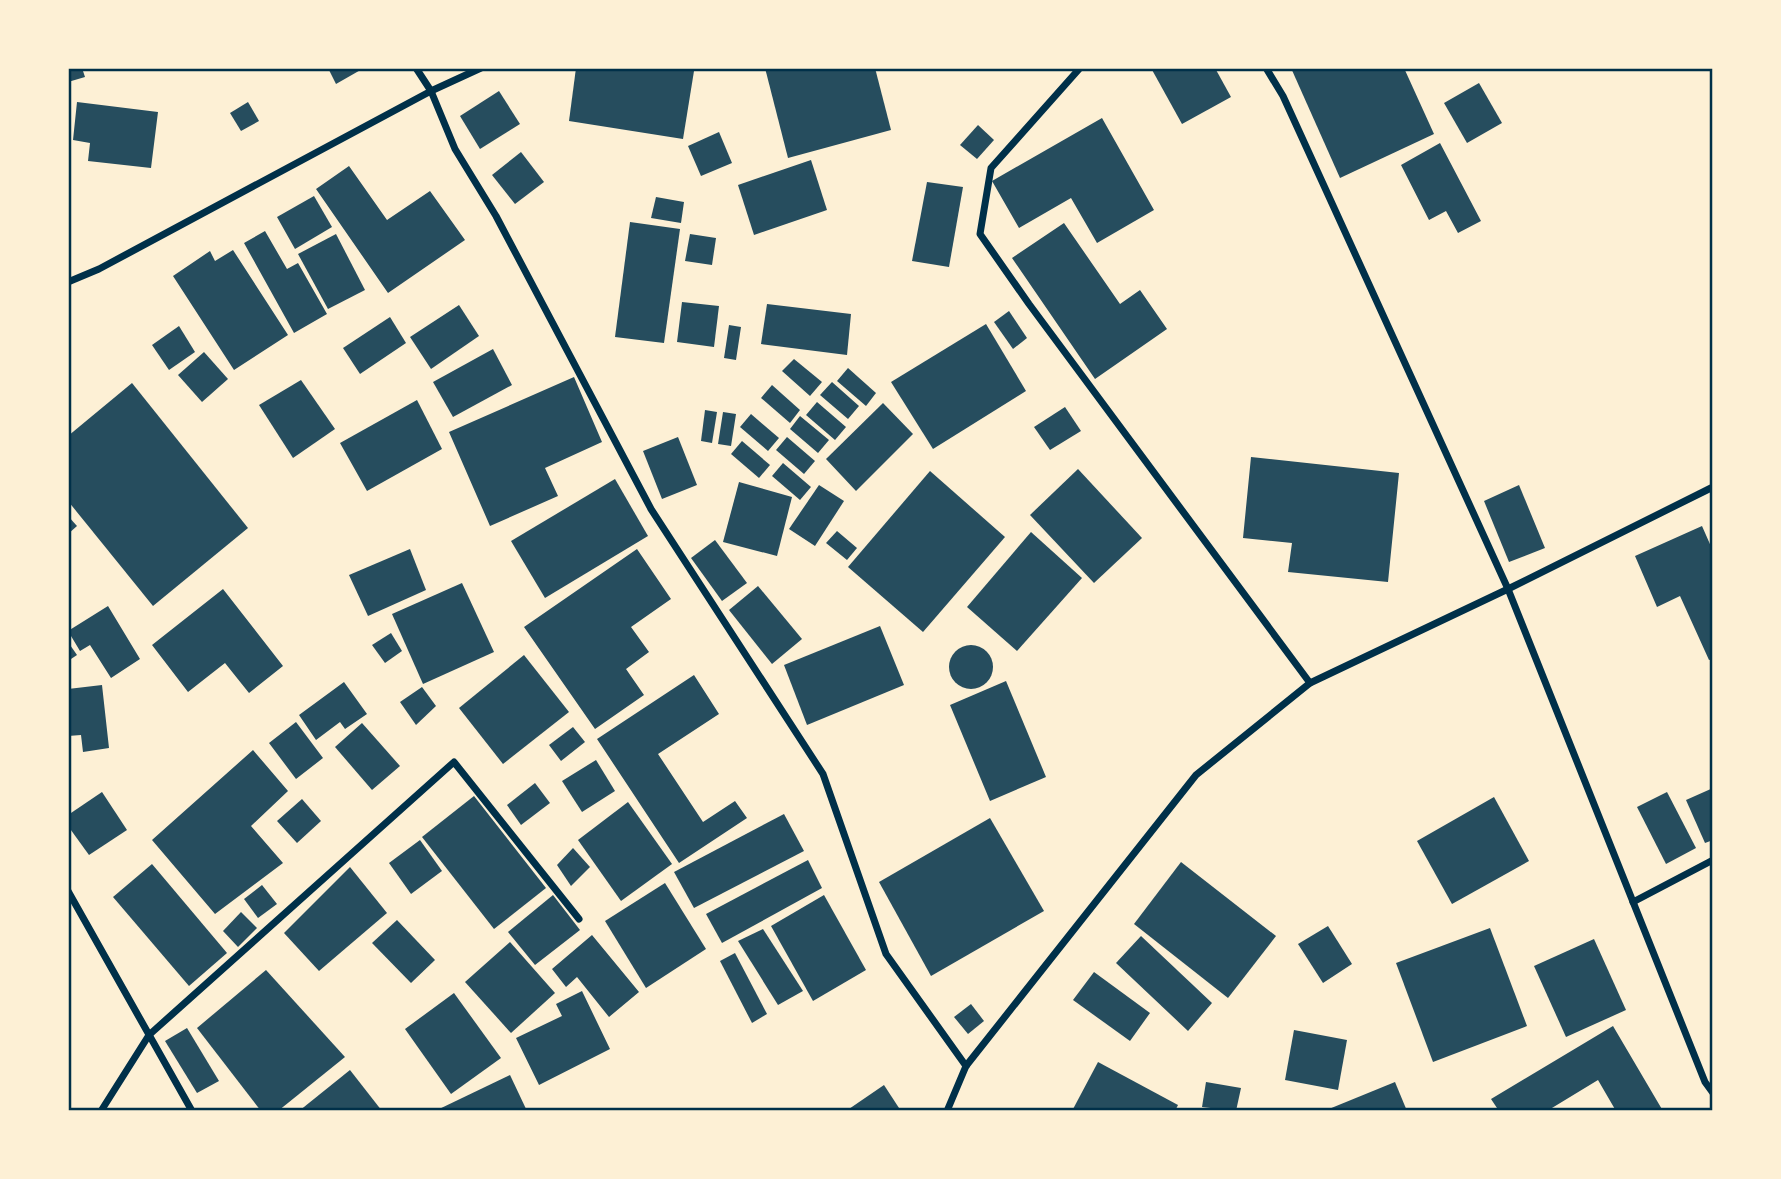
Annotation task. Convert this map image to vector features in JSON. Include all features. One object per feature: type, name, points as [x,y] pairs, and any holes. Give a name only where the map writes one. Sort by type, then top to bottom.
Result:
[{"type":"street","points":[[416,68],[431,91],[455,149],[496,216],[651,509],[823,774],[886,954],[965,1066]]},
{"type":"street","points":[[68,282],[99,269],[431,91],[481,68]]},
{"type":"street","points":[[1080,68],[991,168],[980,234],[1310,683]]},
{"type":"street","points":[[1266,68],[1283,96],[1508,589],[1706,1082],[1713,1093]]},
{"type":"street","points":[[947,1111],[965,1066],[1196,775],[1310,683],[1508,589],[1713,486]]},
{"type":"street","points":[[101,1111],[149,1035],[454,762],[579,919]]},
{"type":"street","points":[[1633,902],[1713,860]]},
{"type":"street","points":[[68,891],[192,1111]]},
{"type":"building","points":[[68,68],[82,68],[85,77],[68,82]]},
{"type":"building","points":[[328,68],[364,68],[336,84]]},
{"type":"building","points":[[576,68],[676,68],[694,71],[683,139],[569,121]]},
{"type":"building","points":[[765,68],[875,68],[891,130],[788,158]]},
{"type":"building","points":[[1151,68],[1215,68],[1231,97],[1182,124]]},
{"type":"building","points":[[1291,68],[1404,68],[1434,134],[1340,178]]},
{"type":"building","points":[[1479,83],[1502,123],[1467,143],[1444,103]]},
{"type":"building","points":[[499,91],[520,124],[480,149],[460,116]]},
{"type":"building","points":[[77,102],[158,112],[151,168],[88,161],[90,143],[73,140]]},
{"type":"building","points":[[248,102],[259,121],[241,131],[230,113]]},
{"type":"building","points":[[1102,118],[1154,210],[1097,243],[1071,198],[1019,228],[992,181]]},
{"type":"building","points":[[978,125],[994,140],[977,159],[960,145]]},
{"type":"building","points":[[719,132],[732,163],[701,176],[688,146]]},
{"type":"building","points":[[1440,143],[1481,221],[1458,233],[1446,211],[1429,220],[1401,165]]},
{"type":"building","points":[[521,152],[544,182],[515,204],[492,175]]},
{"type":"building","points":[[811,160],[827,210],[754,235],[738,185]]},
{"type":"building","points":[[349,166],[387,220],[430,191],[465,240],[388,293],[316,189]]},
{"type":"building","points":[[927,182],[963,187],[949,267],[912,261]]},
{"type":"building","points":[[314,196],[332,227],[295,249],[277,217]]},
{"type":"building","points":[[656,197],[684,202],[681,223],[651,218]]},
{"type":"building","points":[[630,222],[680,229],[664,343],[615,337]]},
{"type":"building","points":[[1064,223],[1120,304],[1140,290],[1167,329],[1095,379],[1012,258]]},
{"type":"building","points":[[265,231],[287,269],[298,263],[327,314],[294,333],[244,243]]},
{"type":"building","points":[[336,234],[365,290],[328,309],[298,254]]},
{"type":"building","points":[[690,234],[716,238],[712,265],[685,261]]},
{"type":"building","points":[[233,250],[288,335],[234,370],[173,276],[210,251],[215,261]]},
{"type":"building","points":[[682,302],[719,306],[714,347],[677,342]]},
{"type":"building","points":[[767,304],[851,314],[847,355],[761,344]]},
{"type":"building","points":[[459,305],[479,336],[431,369],[410,337]]},
{"type":"building","points":[[1009,311],[1027,338],[1013,349],[994,322]]},
{"type":"building","points":[[390,317],[406,343],[360,374],[343,348]]},
{"type":"building","points":[[986,324],[1026,391],[933,449],[891,382]]},
{"type":"building","points":[[729,325],[741,327],[736,360],[724,358]]},
{"type":"building","points":[[179,326],[195,352],[169,370],[152,345]]},
{"type":"building","points":[[493,349],[512,385],[453,417],[433,382]]},
{"type":"building","points":[[204,352],[228,379],[202,402],[178,375]]},
{"type":"building","points":[[794,359],[822,382],[810,396],[782,371]]},
{"type":"building","points":[[848,368],[876,393],[866,406],[837,381]]},
{"type":"building","points":[[574,377],[602,442],[545,468],[558,496],[490,526],[449,432]]},
{"type":"building","points":[[301,380],[335,429],[293,458],[259,405]]},
{"type":"building","points":[[832,382],[859,406],[848,419],[820,395]]},
{"type":"building","points":[[132,383],[248,528],[153,606],[68,501],[68,436]]},
{"type":"building","points":[[772,385],[800,410],[790,423],[761,398]]},
{"type":"building","points":[[417,400],[442,449],[367,491],[340,443]]},
{"type":"building","points":[[817,402],[846,427],[835,440],[806,415]]},
{"type":"building","points":[[883,403],[913,434],[856,491],[826,459]]},
{"type":"building","points":[[1065,407],[1081,431],[1050,450],[1034,427]]},
{"type":"building","points":[[705,410],[717,412],[712,443],[701,441]]},
{"type":"building","points":[[723,412],[736,414],[731,446],[718,444]]},
{"type":"building","points":[[751,414],[779,438],[768,451],[740,427]]},
{"type":"building","points":[[800,416],[829,440],[818,453],[790,429]]},
{"type":"building","points":[[678,437],[697,485],[662,499],[643,451]]},
{"type":"building","points":[[787,437],[815,461],[804,474],[776,450]]},
{"type":"building","points":[[742,441],[770,465],[759,478],[731,454]]},
{"type":"building","points":[[1251,457],[1399,473],[1388,582],[1288,572],[1292,543],[1243,538]]},
{"type":"building","points":[[783,463],[811,487],[800,500],[772,476]]},
{"type":"building","points":[[1078,469],[1142,538],[1094,583],[1030,515]]},
{"type":"building","points":[[930,471],[1005,537],[923,632],[848,567]]},
{"type":"building","points":[[615,479],[648,536],[545,598],[511,541]]},
{"type":"building","points":[[739,482],[792,497],[777,556],[723,542]]},
{"type":"building","points":[[819,485],[844,501],[815,546],[789,529]]},
{"type":"building","points":[[1519,485],[1545,548],[1509,562],[1484,501]]},
{"type":"building","points":[[68,516],[77,526],[68,534]]},
{"type":"building","points":[[1702,526],[1713,551],[1713,659],[1709,660],[1680,596],[1657,607],[1635,556]]},
{"type":"building","points":[[837,531],[857,548],[847,560],[826,543]]},
{"type":"building","points":[[1031,532],[1082,578],[1017,651],[967,607]]},
{"type":"building","points":[[715,540],[747,583],[722,601],[691,558]]},
{"type":"building","points":[[410,549],[426,590],[368,616],[349,575]]},
{"type":"building","points":[[637,549],[671,599],[631,627],[649,652],[626,669],[644,695],[595,729],[524,627]]},
{"type":"building","points":[[462,583],[494,652],[423,684],[392,614]]},
{"type":"building","points":[[758,586],[802,639],[772,664],[729,610]]},
{"type":"building","points":[[223,589],[283,666],[249,693],[225,663],[188,692],[152,645]]},
{"type":"building","points":[[108,606],[140,659],[111,678],[90,645],[80,651],[68,631]]},
{"type":"building","points":[[880,626],[904,685],[807,725],[784,665]]},
{"type":"building","points":[[391,633],[402,651],[385,663],[372,645]]},
{"type":"building","points":[[68,642],[77,655],[68,661]]},
{"type":"building","points":[[971,645],[980,646],[987,651],[992,658],[992,676],[987,683],[980,688],[971,689],[962,688],[955,683],[950,676],[949,667],[950,658],[955,651],[962,646]]},
{"type":"building","points":[[524,655],[569,712],[503,764],[459,708]]},
{"type":"building","points":[[694,675],[719,714],[658,754],[703,822],[735,801],[747,818],[679,863],[597,739]]},
{"type":"building","points":[[1006,681],[1046,777],[990,801],[950,705]]},
{"type":"building","points":[[344,682],[367,714],[345,729],[340,722],[316,740],[299,715]]},
{"type":"building","points":[[102,685],[109,748],[83,752],[81,735],[68,736],[68,689]]},
{"type":"building","points":[[422,687],[436,706],[416,725],[400,702]]},
{"type":"building","points":[[296,722],[323,758],[296,779],[269,743]]},
{"type":"building","points":[[362,723],[400,766],[372,790],[335,747]]},
{"type":"building","points":[[573,727],[585,742],[561,761],[549,745]]},
{"type":"building","points":[[253,750],[288,791],[251,826],[283,863],[215,914],[152,840]]},
{"type":"building","points":[[596,760],[615,791],[582,812],[562,781]]},
{"type":"building","points":[[535,783],[550,803],[521,825],[507,805]]},
{"type":"building","points":[[1713,788],[1713,840],[1705,843],[1686,800]]},
{"type":"building","points":[[102,792],[127,830],[89,855],[68,826],[68,815]]},
{"type":"building","points":[[1667,792],[1696,848],[1666,864],[1637,807]]},
{"type":"building","points":[[474,796],[546,888],[494,929],[422,837]]},
{"type":"building","points":[[1494,797],[1529,861],[1452,904],[1417,841]]},
{"type":"building","points":[[302,799],[321,821],[297,843],[277,821]]},
{"type":"building","points":[[628,802],[672,864],[621,901],[578,840]]},
{"type":"building","points":[[784,814],[804,851],[694,908],[674,872]]},
{"type":"building","points":[[990,818],[1044,911],[931,976],[879,882]]},
{"type":"building","points":[[420,840],[442,871],[411,894],[389,863]]},
{"type":"building","points":[[573,848],[590,867],[571,886],[557,865]]},
{"type":"building","points":[[808,860],[822,888],[722,943],[706,914]]},
{"type":"building","points":[[1181,862],[1276,936],[1228,998],[1134,924]]},
{"type":"building","points":[[152,864],[227,953],[189,986],[113,897]]},
{"type":"building","points":[[350,867],[387,913],[319,971],[284,933]]},
{"type":"building","points":[[665,883],[706,949],[646,988],[605,921]]},
{"type":"building","points":[[262,885],[277,904],[258,918],[244,899]]},
{"type":"building","points":[[553,895],[580,930],[535,965],[508,932]]},
{"type":"building","points":[[824,895],[866,970],[813,1001],[771,926]]},
{"type":"building","points":[[241,912],[257,928],[238,947],[223,931]]},
{"type":"building","points":[[397,920],[435,960],[411,983],[372,943]]},
{"type":"building","points":[[1328,926],[1352,964],[1323,983],[1298,944]]},
{"type":"building","points":[[1490,928],[1527,1026],[1433,1062],[1396,963]]},
{"type":"building","points":[[763,929],[803,991],[778,1005],[738,941]]},
{"type":"building","points":[[592,935],[639,992],[609,1017],[577,977],[566,987],[552,969]]},
{"type":"building","points":[[1141,936],[1212,1003],[1188,1031],[1116,963]]},
{"type":"building","points":[[1594,939],[1626,1010],[1566,1037],[1534,966]]},
{"type":"building","points":[[510,942],[555,993],[511,1033],[465,982]]},
{"type":"building","points":[[735,953],[767,1014],[752,1023],[720,961]]},
{"type":"building","points":[[266,970],[345,1057],[278,1111],[261,1111],[197,1028]]},
{"type":"building","points":[[1094,972],[1150,1013],[1130,1041],[1073,1000]]},
{"type":"building","points":[[582,991],[610,1049],[539,1085],[516,1038],[562,1016],[556,1004]]},
{"type":"building","points":[[454,993],[501,1058],[451,1094],[405,1029]]},
{"type":"building","points":[[971,1004],[984,1021],[968,1034],[954,1017]]},
{"type":"building","points":[[1613,1026],[1663,1111],[1616,1111],[1598,1080],[1547,1111],[1499,1111],[1491,1099]]},
{"type":"building","points":[[187,1028],[219,1081],[197,1093],[165,1041]]},
{"type":"building","points":[[1294,1030],[1347,1040],[1338,1090],[1285,1080]]},
{"type":"building","points":[[1098,1062],[1178,1105],[1175,1111],[1072,1111]]},
{"type":"building","points":[[350,1070],[382,1111],[299,1111]]},
{"type":"building","points":[[510,1075],[527,1111],[435,1111]]},
{"type":"building","points":[[1206,1082],[1241,1088],[1236,1111],[1202,1107]]},
{"type":"building","points":[[1395,1082],[1407,1111],[1324,1111]]},
{"type":"building","points":[[884,1085],[899,1108],[895,1111],[846,1111]]}]
